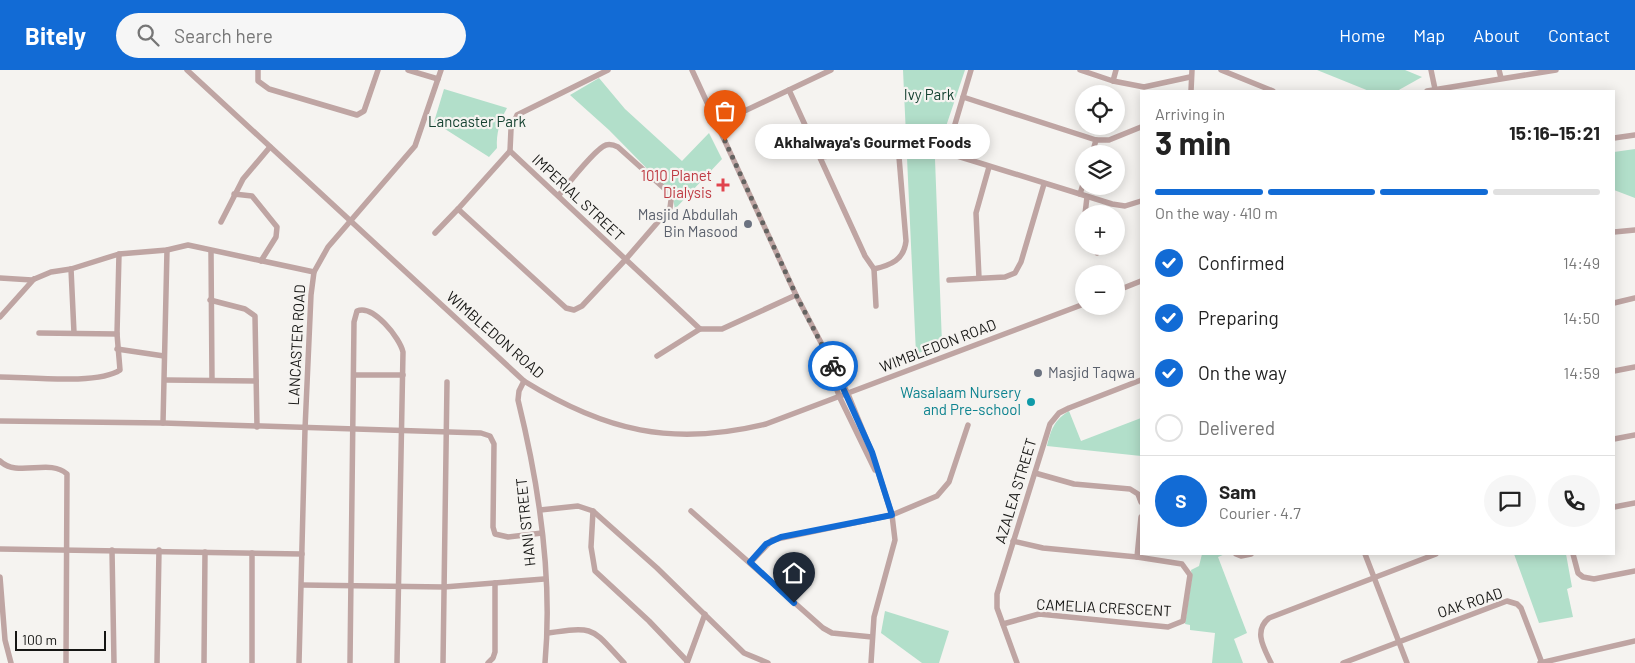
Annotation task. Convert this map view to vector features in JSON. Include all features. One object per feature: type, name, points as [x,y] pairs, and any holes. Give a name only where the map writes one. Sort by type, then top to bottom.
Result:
[{"type":"street","name":"WIMBLEDON ROAD","points":[[187,70],[524,381],[564,404],[597,419],[629,429],[665,434],[708,434],[750,428],[840,398],[1075,307]]},
{"type":"street","points":[[258,70],[258,81],[270,89],[357,115],[364,111],[378,70]]},
{"type":"street","points":[[408,70],[438,79]]},
{"type":"street","name":"LANCASTER ROAD","points":[[299,663],[310,295],[314,272],[328,247],[350,220],[403,163],[415,146],[441,70]]},
{"type":"street","points":[[435,233],[510,151],[511,129],[517,115],[608,70]]},
{"type":"street","points":[[692,70],[818,341],[848,394],[872,452],[892,515],[896,540],[874,617],[871,663]]},
{"type":"street","points":[[717,124],[831,70]]},
{"type":"street","points":[[971,70],[952,130],[950,150],[957,156],[1075,193]]},
{"type":"street","points":[[1080,70],[1113,81],[1155,89],[1190,78]]},
{"type":"street","points":[[1113,81],[1116,70]]},
{"type":"street","points":[[1191,90],[1190,78],[1192,70]]},
{"type":"street","points":[[1221,70],[1271,90]]},
{"type":"street","points":[[1430,70],[1435,89]]},
{"type":"street","points":[[1499,70],[1501,78]]},
{"type":"street","points":[[1432,90],[1556,70]]},
{"type":"street","points":[[789,90],[865,256],[874,269],[876,306]]},
{"type":"street","points":[[962,97],[1096,140],[1109,140],[1140,127]]},
{"type":"street","points":[[1615,138],[1635,135]]},
{"type":"street","points":[[1095,145],[1096,140]]},
{"type":"street","points":[[458,208],[570,310],[582,306],[626,260],[670,208],[672,200],[666,190],[618,146],[612,144],[606,145],[597,152],[559,195]]},
{"type":"street","points":[[221,222],[234,194],[250,168],[270,147]]},
{"type":"street","name":"IMPERIAL STREET","points":[[510,151],[700,329]]},
{"type":"street","points":[[820,157],[879,151],[891,152],[899,157],[902,173],[905,246],[899,259],[874,269]]},
{"type":"street","points":[[979,278],[976,213],[990,167]]},
{"type":"street","points":[[949,280],[1011,275],[1018,269],[1044,184]]},
{"type":"street","points":[[234,194],[252,196],[277,227],[276,238],[261,261]]},
{"type":"street","points":[[1082,195],[1119,206],[1140,201]]},
{"type":"street","points":[[1086,205],[1087,197]]},
{"type":"street","points":[[1615,232],[1635,230]]},
{"type":"street","points":[[0,317],[34,279],[50,272],[71,269],[133,251],[168,250],[188,245],[314,272]]},
{"type":"street","points":[[164,423],[166,380],[164,356],[168,250]]},
{"type":"street","points":[[211,251],[212,380]]},
{"type":"street","points":[[0,377],[56,379],[110,376],[120,370],[117,349],[119,254]]},
{"type":"street","points":[[71,269],[74,333]]},
{"type":"street","points":[[0,278],[34,279]]},
{"type":"street","points":[[1125,288],[1140,282]]},
{"type":"street","points":[[657,356],[700,329],[722,329],[796,295]]},
{"type":"street","points":[[1615,303],[1635,298]]},
{"type":"street","points":[[210,300],[245,309],[255,316],[257,427]]},
{"type":"street","points":[[350,663],[354,322],[358,311],[363,310],[372,312],[399,341],[403,352],[396,663]]},
{"type":"street","points":[[38,333],[117,334]]},
{"type":"street","points":[[818,341],[840,398],[879,478]]},
{"type":"street","points":[[117,349],[164,356]]},
{"type":"street","points":[[1615,371],[1635,367]]},
{"type":"street","points":[[354,375],[403,375]]},
{"type":"street","points":[[166,380],[256,381]]},
{"type":"street","name":"AZALEA STREET","points":[[1017,663],[997,608],[997,594],[1050,424],[1059,413],[1140,380]]},
{"type":"street","name":"HANI STREET","points":[[524,381],[519,391],[518,400],[531,454],[540,510],[548,633],[545,663]]},
{"type":"street","points":[[444,663],[447,382]]},
{"type":"street","points":[[0,421],[164,423],[305,429],[482,433],[493,439],[495,450],[493,527],[495,534],[508,537],[542,533]]},
{"type":"street","points":[[750,562],[772,540],[892,515],[944,492],[968,425]]},
{"type":"street","points":[[1615,439],[1635,435]]},
{"type":"street","points":[[0,461],[13,468],[58,470],[67,474],[66,663]]},
{"type":"street","points":[[1035,474],[1074,484],[1130,490],[1138,494],[1140,499]]},
{"type":"street","points":[[1615,507],[1635,503]]},
{"type":"street","points":[[540,510],[578,506],[592,511],[614,528],[751,660],[768,663]]},
{"type":"street","points":[[592,511],[591,548],[594,571],[687,662],[705,614]]},
{"type":"street","points":[[691,511],[827,631],[872,637]]},
{"type":"street","points":[[1138,557],[1140,530]]},
{"type":"street","name":"CAMELIA CRESCENT","points":[[1003,624],[1039,614],[1168,627],[1178,625],[1183,621],[1186,611],[1190,582],[1188,570],[1182,564],[1174,561],[1043,548],[1014,541]]},
{"type":"street","points":[[0,549],[67,548],[302,554]]},
{"type":"street","points":[[112,550],[114,663]]},
{"type":"street","points":[[156,663],[159,550]]},
{"type":"street","points":[[204,663],[205,552]]},
{"type":"street","points":[[252,553],[252,663]]},
{"type":"street","points":[[1365,555],[1406,663]]},
{"type":"street","points":[[1271,663],[1260,637],[1261,628],[1266,621],[1433,555]]},
{"type":"street","points":[[1573,555],[1578,573],[1589,579],[1635,572]]},
{"type":"street","points":[[0,577],[5,640],[12,663]]},
{"type":"street","points":[[302,585],[444,587],[544,578]]},
{"type":"street","points":[[488,663],[494,658],[495,652],[495,583]]},
{"type":"street","name":"OAK ROAD","points":[[1398,642],[1503,602],[1512,602],[1521,608],[1541,663]]},
{"type":"street","points":[[548,633],[580,629],[591,630],[624,663]]},
{"type":"street","points":[[1541,663],[1635,641]]},
{"type":"street","points":[[1343,663],[1398,642]]},
{"type":"green space","name":"Ivy Park","points":[[903,70],[965,70],[935,159],[942,344],[916,354]]},
{"type":"green space","points":[[1317,70],[1405,70],[1422,77],[1399,90],[1367,90]]},
{"type":"green space","points":[[599,78],[625,109],[682,161],[709,133],[722,159],[675,209],[672,194],[609,130],[570,95]]},
{"type":"green space","name":"Lancaster Park","points":[[444,89],[507,108],[499,127],[497,148],[489,157],[434,122]]},
{"type":"green space","points":[[1635,149],[1635,198],[1615,190],[1615,152]]},
{"type":"green space","points":[[1069,411],[1081,441],[1140,418],[1140,456],[1047,446],[1054,426]]},
{"type":"green space","points":[[1202,555],[1223,555],[1218,557],[1247,633],[1234,639],[1243,663],[1212,663],[1215,633],[1190,630],[1190,625],[1185,624],[1192,577],[1191,570],[1199,566]]},
{"type":"green space","points":[[1514,555],[1566,555],[1572,587],[1567,589],[1573,617],[1539,623]]},
{"type":"green space","points":[[885,611],[949,631],[939,663],[922,663],[881,633]]},
{"type":"way so far","points":[[725,141],[818,341],[833,366]]},
{"type":"place","name":"Akhalwaya's Gourmet Foods","points":[[725,141]]},
{"type":"place","name":"1010 Planet Dialysis","points":[[723,185]]},
{"type":"place","name":"Masjid Abdullah Bin Masood","points":[[748,224]]},
{"type":"place","name":"Masjid Taqwa","points":[[1038,373]]},
{"type":"place","name":"Wasalaam Nursery and Pre-school","points":[[1031,402]]},
{"type":"route","points":[[794,603],[750,562],[766,544],[781,537],[892,515],[872,452],[848,394],[833,366]]}]
